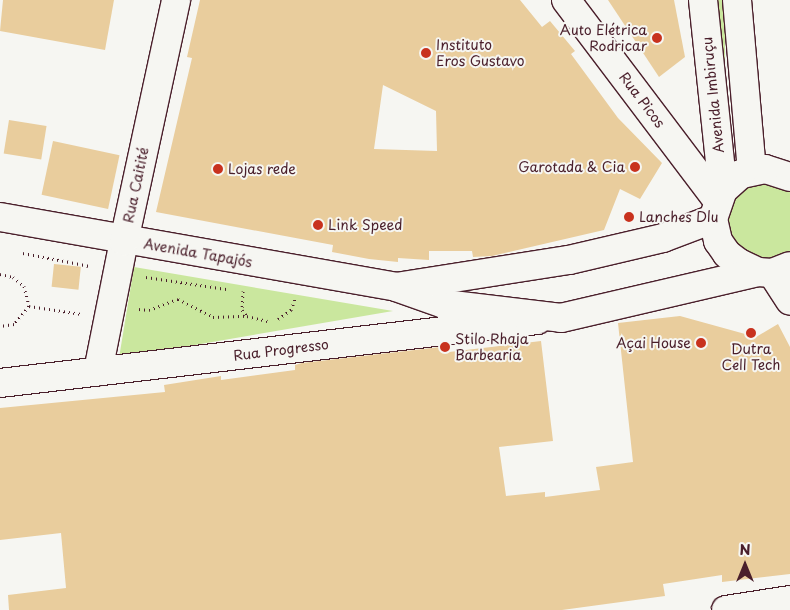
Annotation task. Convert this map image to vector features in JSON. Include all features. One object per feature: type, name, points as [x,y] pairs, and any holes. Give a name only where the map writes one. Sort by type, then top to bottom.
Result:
[{"type":"street","name":"Rua Caitité","points":[[98,371],[176,0]]},
{"type":"street","name":"Rua Picos","points":[[566,0],[718,203]]},
{"type":"street","name":"Avenida Imbiruçu","points":[[703,0],[718,203]]},
{"type":"street","points":[[396,287],[569,260],[663,238],[718,203],[741,174],[777,173],[738,0]]},
{"type":"street","points":[[718,203],[718,240],[727,254],[773,271],[790,301]]},
{"type":"street","name":"Avenida Tapajós","points":[[0,217],[124,241],[396,287]]},
{"type":"street","points":[[396,287],[444,304],[561,318],[773,271]]},
{"type":"street","name":"Rua Progresso","points":[[0,383],[561,318]]},
{"type":"street","points":[[726,610],[790,600]]},
{"type":"path","points":[[19,252],[118,271],[252,293]]},
{"type":"path","points":[[0,274],[13,277],[24,286],[29,306]]},
{"type":"path","points":[[243,291],[242,310],[247,316]]},
{"type":"path","points":[[286,298],[304,300]]},
{"type":"path","points":[[134,308],[149,310],[178,299],[213,317],[247,316],[259,321],[280,319],[291,310],[295,299]]},
{"type":"path","points":[[29,306],[88,315]]},
{"type":"path","points":[[0,326],[14,324],[29,306]]},
{"type":"path","points":[[263,326],[282,324]]},
{"type":"green space","points":[[712,0],[725,0],[725,158],[712,158]]},
{"type":"green space","points":[[739,182],[790,182],[790,256],[765,264],[731,249],[723,201]]},
{"type":"green space","points":[[134,267],[393,311],[119,358]]},
{"type":"building","points":[[3,0],[114,0],[105,50],[0,31]]},
{"type":"building","points":[[200,0],[520,0],[542,27],[550,21],[575,51],[571,54],[618,118],[662,163],[640,199],[620,189],[604,230],[492,256],[473,257],[472,251],[429,251],[429,260],[398,258],[398,262],[332,252],[333,245],[156,212],[192,58],[187,57]],"holes":[[[383,85],[436,111],[437,151],[374,149]]]},
{"type":"building","name":"Auto Elétrica Rodricar","points":[[608,0],[674,0],[685,57],[659,77]]},
{"type":"building","points":[[9,120],[47,126],[41,160],[4,154]]},
{"type":"building","points":[[53,141],[120,155],[108,209],[42,195]]},
{"type":"building","points":[[54,264],[81,267],[78,290],[52,287]]},
{"type":"building","points":[[680,316],[756,337],[778,324],[790,347],[790,574],[722,582],[722,575],[663,584],[665,596],[562,610],[9,610],[8,595],[66,588],[61,533],[0,540],[0,408],[165,392],[164,385],[221,376],[221,380],[295,370],[295,365],[302,363],[449,346],[449,352],[541,341],[553,441],[499,447],[506,496],[545,492],[545,497],[600,490],[596,467],[633,462],[618,323]]},
{"type":"place","name":"Auto Elétrica Rodricar","points":[[657,38]]},
{"type":"place","name":"Instituto Eros Gustavo","points":[[426,53]]},
{"type":"place","name":"Garotada & Cia","points":[[635,167]]},
{"type":"place","name":"Lojas rede","points":[[218,169]]},
{"type":"place","name":"Lanches Dlu","points":[[629,217]]},
{"type":"place","name":"Link Speed","points":[[318,225]]},
{"type":"place","name":"Dutra Cell Tech","points":[[751,333]]},
{"type":"place","name":"Açai House","points":[[701,343]]},
{"type":"place","name":"Stilo Rhaja Barbearia","points":[[445,347]]}]
